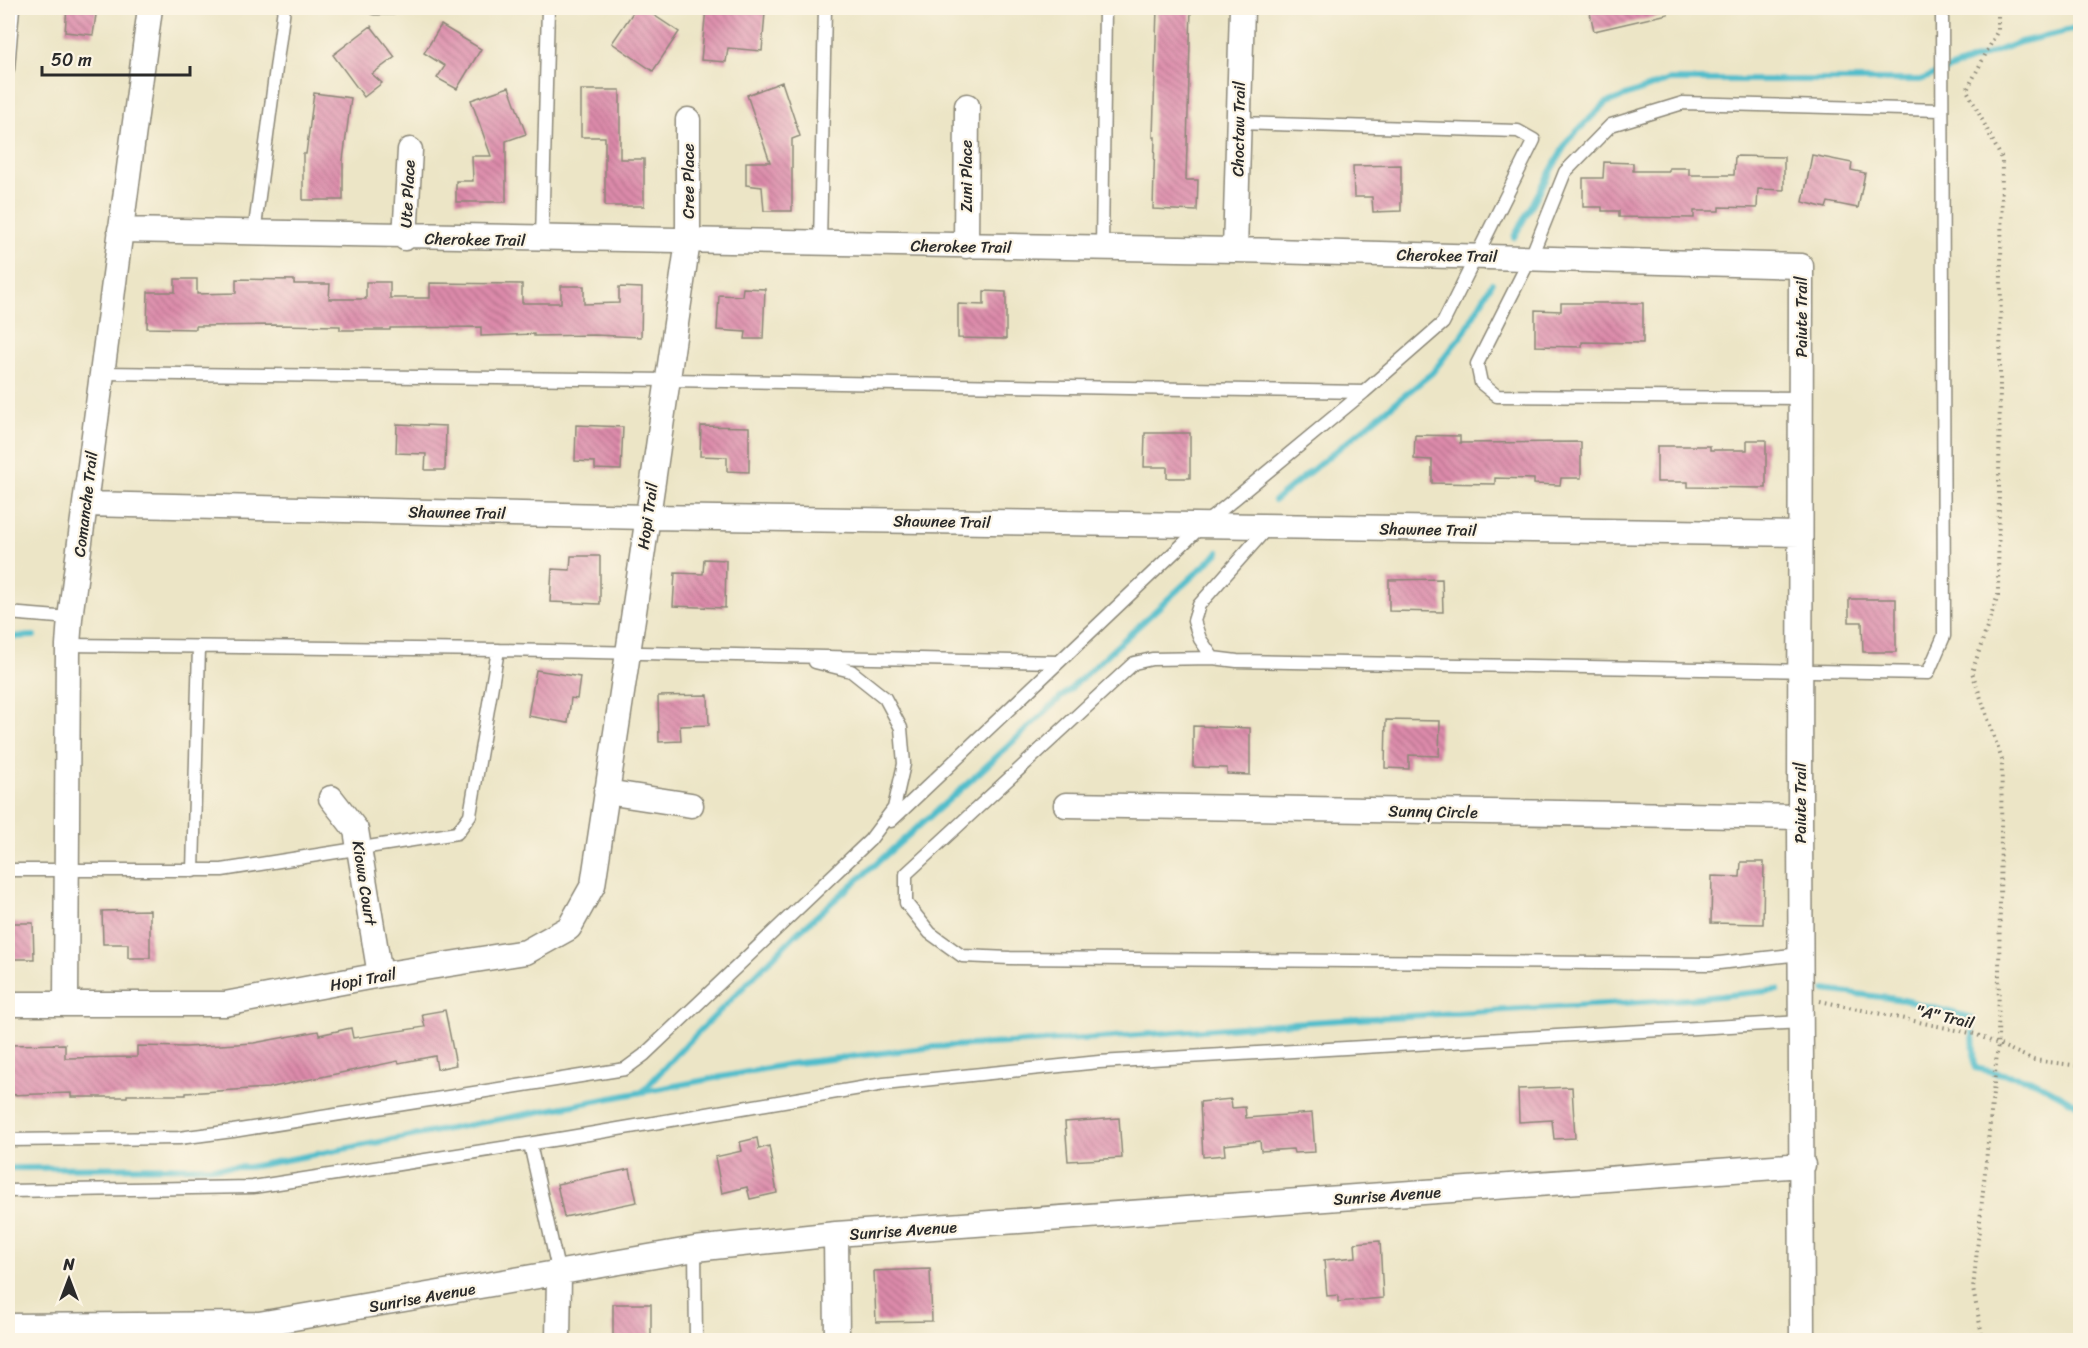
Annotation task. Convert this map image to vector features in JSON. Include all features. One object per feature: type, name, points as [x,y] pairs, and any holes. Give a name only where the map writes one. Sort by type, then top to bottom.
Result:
[{"type":"street","name":"Comanche Trail","points":[[66,1003],[70,618],[150,8]]},
{"type":"street","name":"Choctaw Trail","points":[[1235,250],[1242,8]]},
{"type":"street","name":"Zuni Place","points":[[966,106],[966,246]]},
{"type":"street","name":"Cree Place","points":[[688,120],[688,241]]},
{"type":"street","name":"Ute Place","points":[[405,238],[410,150]]},
{"type":"street","name":"Cherokee Trail","points":[[120,230],[405,238],[1235,250],[1801,266]]},
{"type":"street","name":"Hopi Trail","points":[[8,1004],[225,1004],[380,975],[526,952],[569,928],[593,885],[688,241]]},
{"type":"street","name":"Paiute Trail","points":[[1801,266],[1802,1341]]},
{"type":"street","name":"Shawnee Trail","points":[[85,504],[647,517],[1800,534]]},
{"type":"street","points":[[606,792],[691,805]]},
{"type":"street","name":"Kiowa Court","points":[[332,798],[356,830],[380,975]]},
{"type":"street","name":"Sunny Circle","points":[[1066,805],[1800,817]]},
{"type":"street","name":"Sunrise Avenue","points":[[8,1326],[260,1324],[695,1249],[836,1234],[1803,1165]]},
{"type":"street","points":[[836,1234],[837,1341]]},
{"type":"street","points":[[558,1274],[558,1341]]},
{"type":"lane","points":[[8,69],[13,8]]},
{"type":"lane","points":[[254,234],[284,8]]},
{"type":"lane","points":[[374,8],[393,8]]},
{"type":"lane","points":[[542,239],[548,8]]},
{"type":"lane","points":[[820,243],[825,8]]},
{"type":"lane","points":[[1102,248],[1105,8]]},
{"type":"lane","points":[[1801,954],[1710,964],[962,956],[930,933],[906,903],[906,874],[1134,663],[1152,659],[1213,658],[1237,661],[1928,674],[1944,636],[1942,8]]},
{"type":"lane","points":[[1800,398],[1497,396],[1481,383],[1477,364],[1531,257],[1565,172],[1611,125],[1683,103],[1941,110]]},
{"type":"lane","points":[[8,1140],[179,1138],[233,1131],[625,1069],[644,1055],[1203,525],[1364,392],[1443,323],[1534,140],[1518,131],[1238,123]]},
{"type":"lane","points":[[102,373],[1364,392]]},
{"type":"lane","points":[[1213,658],[1200,639],[1194,621],[1199,605],[1268,526]]},
{"type":"lane","points":[[8,613],[70,618]]},
{"type":"lane","points":[[68,645],[498,650],[1059,662]]},
{"type":"lane","points":[[194,871],[199,646]]},
{"type":"lane","points":[[8,870],[222,870],[457,833],[470,815],[498,650]]},
{"type":"lane","points":[[797,657],[851,672],[885,698],[901,728],[904,764],[894,807],[870,840]]},
{"type":"lane","points":[[8,1191],[252,1187],[530,1144],[884,1084],[1099,1062],[1801,1022]]},
{"type":"lane","points":[[530,1144],[558,1274]]},
{"type":"lane","points":[[695,1249],[696,1341]]},
{"type":"path","points":[[1983,1341],[1973,1289],[1998,1044],[2002,760],[1972,672],[1998,595],[2002,159],[1966,90],[1998,30],[1998,8]]},
{"type":"path","name":"\"A\" Trail","points":[[1801,997],[1975,1034],[2034,1059],[2080,1066]]},
{"type":"building","points":[[67,8],[97,8],[93,35],[65,32]]},
{"type":"building","points":[[636,8],[643,8],[679,32],[653,71],[612,43]]},
{"type":"building","points":[[706,8],[765,12],[762,51],[728,48],[726,62],[701,60]]},
{"type":"building","points":[[1157,8],[1191,8],[1186,180],[1198,180],[1197,211],[1153,209]]},
{"type":"building","points":[[1589,8],[1667,8],[1668,14],[1594,31]]},
{"type":"building","points":[[441,25],[481,49],[457,89],[437,78],[445,66],[424,53]]},
{"type":"building","points":[[371,26],[395,57],[372,74],[382,83],[364,97],[333,55]]},
{"type":"building","points":[[782,82],[800,136],[792,139],[792,211],[764,211],[762,187],[746,185],[746,162],[770,162],[747,95]]},
{"type":"building","points":[[509,87],[526,134],[506,141],[506,202],[456,202],[456,181],[473,181],[472,156],[491,156],[471,100]]},
{"type":"building","points":[[581,90],[620,90],[620,159],[644,159],[644,206],[605,206],[605,137],[581,137]]},
{"type":"building","points":[[314,93],[351,98],[343,160],[343,200],[303,200],[303,154],[306,154]]},
{"type":"building","points":[[1812,155],[1852,163],[1851,170],[1865,173],[1858,208],[1828,202],[1826,208],[1803,202]]},
{"type":"building","points":[[1735,156],[1784,157],[1784,190],[1758,189],[1757,208],[1719,207],[1719,211],[1694,211],[1694,218],[1619,217],[1619,211],[1602,211],[1602,207],[1583,207],[1583,178],[1603,178],[1604,162],[1633,163],[1633,171],[1669,171],[1669,168],[1689,168],[1689,175],[1734,175]]},
{"type":"building","points":[[1401,165],[1401,211],[1373,212],[1372,197],[1354,197],[1353,166]]},
{"type":"building","points":[[175,279],[197,279],[197,294],[236,293],[236,279],[294,280],[294,284],[330,284],[329,299],[366,299],[366,282],[390,282],[390,298],[430,298],[430,283],[522,284],[522,303],[561,303],[561,286],[584,286],[584,304],[619,303],[619,287],[642,288],[641,337],[534,336],[534,334],[481,336],[481,327],[390,328],[390,330],[340,330],[340,326],[274,325],[196,326],[196,329],[147,328],[148,292],[175,292]]},
{"type":"building","points":[[743,288],[765,289],[763,339],[745,339],[746,332],[717,330],[719,295],[742,296]]},
{"type":"building","points":[[984,291],[1006,292],[1006,339],[958,338],[958,304],[984,305]]},
{"type":"building","points":[[1561,303],[1643,303],[1643,343],[1582,342],[1582,347],[1535,346],[1535,310],[1561,311]]},
{"type":"building","points":[[397,424],[446,426],[445,470],[425,470],[426,454],[396,453]]},
{"type":"building","points":[[576,425],[623,427],[621,470],[595,469],[595,462],[575,461]]},
{"type":"building","points":[[701,426],[749,427],[749,472],[727,471],[727,457],[700,456]]},
{"type":"building","points":[[1145,433],[1190,433],[1190,478],[1167,478],[1167,467],[1144,467]]},
{"type":"building","points":[[1415,435],[1460,436],[1460,443],[1581,442],[1581,478],[1561,478],[1560,485],[1534,484],[1534,479],[1495,478],[1495,484],[1432,483],[1432,460],[1414,459]]},
{"type":"building","points":[[1747,440],[1766,440],[1766,488],[1688,487],[1688,482],[1657,482],[1657,446],[1710,446],[1710,450],[1747,450]]},
{"type":"building","points":[[571,556],[600,556],[600,604],[550,602],[552,569],[570,570]]},
{"type":"building","points":[[704,559],[726,560],[725,608],[673,606],[675,573],[703,574]]},
{"type":"building","points":[[1442,579],[1443,612],[1389,611],[1389,580]]},
{"type":"building","points":[[1849,599],[1896,599],[1896,652],[1863,652],[1862,622],[1849,622]]},
{"type":"building","points":[[536,670],[580,677],[577,699],[571,698],[568,723],[528,716]]},
{"type":"building","points":[[708,695],[709,725],[680,726],[681,741],[659,742],[658,696]]},
{"type":"building","points":[[1386,720],[1440,721],[1439,756],[1409,755],[1409,769],[1385,768]]},
{"type":"building","points":[[1193,726],[1250,728],[1250,775],[1227,774],[1227,768],[1193,767]]},
{"type":"building","points":[[1741,862],[1764,862],[1763,924],[1711,923],[1712,876],[1740,877]]},
{"type":"building","points":[[150,910],[150,958],[128,958],[128,944],[103,944],[102,911]]},
{"type":"building","points":[[8,923],[33,923],[34,959],[8,959]]},
{"type":"building","points":[[445,1010],[456,1065],[437,1069],[435,1056],[399,1063],[398,1061],[268,1088],[186,1093],[186,1095],[127,1095],[127,1097],[71,1097],[71,1093],[8,1095],[8,1045],[65,1044],[65,1058],[137,1057],[137,1046],[186,1047],[254,1043],[318,1031],[319,1035],[351,1028],[353,1038],[425,1027],[422,1014]]},
{"type":"building","points":[[1572,1087],[1575,1138],[1554,1139],[1552,1120],[1519,1122],[1518,1089]]},
{"type":"building","points":[[1231,1099],[1232,1108],[1245,1107],[1246,1118],[1312,1113],[1315,1152],[1294,1153],[1293,1149],[1261,1151],[1260,1141],[1224,1145],[1225,1155],[1203,1157],[1200,1102]]},
{"type":"building","points":[[1119,1118],[1122,1158],[1068,1161],[1065,1122]]},
{"type":"building","points":[[757,1138],[759,1149],[769,1146],[777,1193],[750,1199],[747,1187],[722,1193],[715,1157],[742,1151],[740,1142]]},
{"type":"building","points":[[630,1169],[637,1202],[564,1217],[557,1184]]},
{"type":"building","points":[[1380,1241],[1383,1298],[1338,1302],[1338,1295],[1327,1296],[1324,1260],[1356,1257],[1355,1243]]},
{"type":"building","points":[[930,1269],[932,1321],[876,1322],[874,1271]]},
{"type":"building","points":[[613,1304],[651,1304],[651,1341],[613,1341]]},
{"type":"waterway","points":[[1514,237],[1568,140],[1606,103],[1669,80],[1920,80],[2020,42],[2080,28]]},
{"type":"waterway","points":[[1275,500],[1432,373],[1465,331],[1492,283]]},
{"type":"waterway","points":[[644,1090],[796,934],[968,783],[1219,552]]},
{"type":"waterway","points":[[8,637],[34,636]]},
{"type":"waterway","points":[[8,1168],[249,1167],[789,1064],[933,1047],[1689,999],[1778,990]]},
{"type":"waterway","points":[[1825,990],[1904,1000],[1972,1018],[1975,1068],[2032,1080],[2080,1106]]}]
